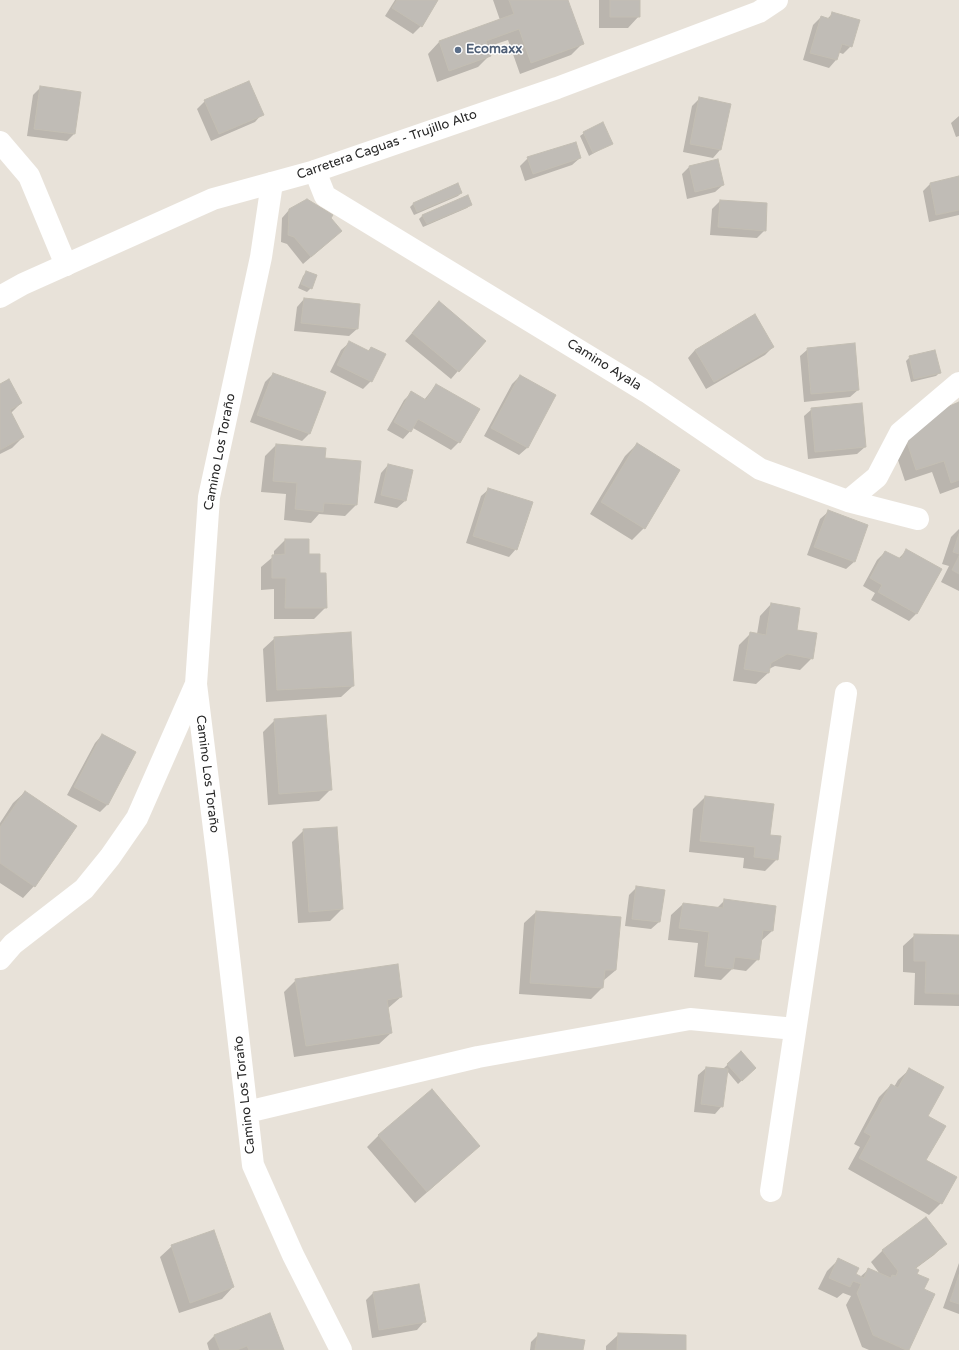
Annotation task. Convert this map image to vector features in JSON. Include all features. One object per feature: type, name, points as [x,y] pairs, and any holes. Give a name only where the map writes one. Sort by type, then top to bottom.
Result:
[{"type":"street","name":"Carretera Caguas - Trujillo Alto","points":[[0,297],[23,284],[213,199],[316,171],[556,88],[759,12],[777,0]]},
{"type":"street","points":[[0,142],[29,176],[66,265]]},
{"type":"street","name":"Camino Ayala","points":[[316,171],[326,196],[647,392],[760,469],[848,501],[918,518]]},
{"type":"street","name":"Camino Los Toraño","points":[[272,183],[261,257],[209,497],[196,684],[248,1112],[253,1165],[293,1255],[340,1350]]},
{"type":"street","points":[[848,501],[877,477],[900,433],[959,383]]},
{"type":"street","points":[[0,959],[13,944],[84,889],[110,857],[137,818],[196,684]]},
{"type":"street","points":[[771,1191],[846,693]]},
{"type":"street","points":[[248,1112],[478,1057],[690,1018],[795,1029]]},
{"type":"building","points":[[397,0],[438,0],[422,27],[392,8]]},
{"type":"building","points":[[509,0],[568,0],[584,44],[531,63],[519,29],[486,41],[491,56],[449,71],[439,41],[514,14]]},
{"type":"building","points":[[610,0],[640,0],[640,17],[610,17]]},
{"type":"building","points":[[832,12],[860,20],[852,47],[842,44],[837,60],[810,53],[821,16],[830,19]]},
{"type":"building","points":[[249,81],[264,115],[219,134],[204,100]]},
{"type":"building","points":[[40,86],[81,92],[75,134],[34,129]]},
{"type":"building","points":[[699,97],[731,104],[721,150],[690,144]]},
{"type":"building","points":[[603,122],[613,144],[593,153],[583,132]]},
{"type":"building","points":[[576,142],[581,158],[533,174],[527,157]]},
{"type":"building","points":[[718,159],[724,185],[695,192],[689,166]]},
{"type":"building","points":[[959,176],[959,210],[936,215],[930,183]]},
{"type":"building","points":[[458,183],[462,193],[417,212],[413,203]]},
{"type":"building","points":[[468,195],[472,205],[427,224],[422,215]]},
{"type":"building","points":[[307,199],[333,215],[331,218],[342,231],[311,257],[294,237],[288,235],[289,209]]},
{"type":"building","points":[[720,200],[767,203],[766,231],[718,227]]},
{"type":"building","points":[[306,271],[317,275],[312,289],[301,284]]},
{"type":"building","points":[[304,298],[360,304],[358,329],[301,323]]},
{"type":"building","points":[[439,301],[486,341],[459,372],[412,333]]},
{"type":"building","points":[[755,314],[774,347],[714,382],[695,350]]},
{"type":"building","points":[[349,341],[369,351],[371,347],[386,354],[372,382],[337,365]]},
{"type":"building","points":[[855,343],[859,390],[811,394],[807,348]]},
{"type":"building","points":[[935,350],[941,373],[914,379],[909,356]]},
{"type":"building","points":[[273,373],[326,392],[310,434],[257,415]]},
{"type":"building","points":[[520,375],[556,395],[528,448],[491,428]]},
{"type":"building","points":[[9,379],[22,403],[10,410],[24,437],[0,450],[0,384]]},
{"type":"building","points":[[436,384],[480,409],[460,443],[418,419],[411,432],[394,422],[411,391],[426,400]]},
{"type":"building","points":[[959,402],[959,480],[951,483],[944,461],[916,470],[906,439],[926,416]]},
{"type":"building","points":[[862,403],[866,447],[815,452],[811,408]]},
{"type":"building","points":[[637,443],[680,470],[645,529],[601,502]]},
{"type":"building","points":[[276,444],[326,448],[325,458],[361,461],[357,505],[324,503],[323,512],[295,509],[297,483],[273,481]]},
{"type":"building","points":[[388,464],[413,470],[406,501],[381,495]]},
{"type":"building","points":[[488,488],[533,502],[517,550],[473,536]]},
{"type":"building","points":[[828,510],[868,525],[855,562],[814,547]]},
{"type":"building","points":[[959,534],[959,554],[953,552]]},
{"type":"building","points":[[285,539],[309,539],[309,554],[320,554],[320,573],[326,573],[327,608],[285,608],[286,578],[272,578],[272,555],[285,554]]},
{"type":"building","points":[[906,549],[942,569],[917,614],[878,592],[882,585],[870,578],[885,551],[901,559]]},
{"type":"building","points":[[959,556],[959,574],[952,570]]},
{"type":"building","points":[[771,603],[800,608],[797,630],[817,633],[813,659],[787,654],[771,663],[769,673],[744,669],[750,632],[766,635]]},
{"type":"building","points":[[351,632],[354,686],[277,690],[274,637]]},
{"type":"building","points":[[326,715],[332,790],[279,794],[274,719]]},
{"type":"building","points":[[102,734],[136,752],[108,805],[74,787]]},
{"type":"building","points":[[25,791],[77,826],[35,887],[0,863],[0,827]]},
{"type":"building","points":[[705,796],[774,804],[770,835],[781,836],[778,860],[754,857],[755,847],[700,841]]},
{"type":"building","points":[[337,827],[343,909],[309,912],[303,829]]},
{"type":"building","points":[[636,886],[665,890],[660,922],[632,919]]},
{"type":"building","points":[[724,899],[776,906],[773,931],[763,930],[759,960],[735,957],[733,969],[705,966],[709,932],[679,928],[683,903],[723,908]]},
{"type":"building","points":[[536,911],[621,917],[616,970],[605,970],[603,988],[530,983]]},
{"type":"building","points":[[914,934],[959,935],[959,994],[925,993],[926,961],[914,961]]},
{"type":"building","points":[[398,964],[402,997],[387,1000],[392,1033],[306,1046],[295,979]]},
{"type":"building","points":[[741,1051],[756,1068],[742,1081],[727,1064]]},
{"type":"building","points":[[706,1067],[728,1069],[723,1107],[701,1104]]},
{"type":"building","points":[[909,1068],[944,1087],[928,1116],[946,1126],[926,1160],[957,1177],[942,1204],[859,1158],[871,1136],[864,1132],[891,1084],[898,1088]]},
{"type":"building","points":[[432,1089],[480,1146],[427,1192],[378,1135]]},
{"type":"building","points":[[926,1217],[947,1244],[915,1268],[919,1270],[917,1274],[929,1279],[924,1289],[935,1294],[909,1350],[906,1350],[873,1335],[857,1293],[861,1284],[853,1281],[850,1287],[829,1278],[838,1258],[859,1268],[856,1274],[864,1278],[868,1268],[891,1278],[892,1275],[896,1276],[898,1271],[882,1250]]},
{"type":"building","points":[[214,1230],[234,1287],[190,1303],[171,1245]]},
{"type":"building","points":[[959,1275],[959,1304],[950,1301]]},
{"type":"building","points":[[419,1284],[426,1322],[379,1330],[373,1292]]},
{"type":"building","points":[[270,1313],[284,1350],[249,1350],[247,1346],[237,1350],[220,1350],[214,1335]]},
{"type":"building","points":[[538,1333],[585,1340],[583,1350],[535,1350]]},
{"type":"building","points":[[618,1333],[686,1335],[686,1350],[617,1350]]},
{"type":"place","name":"Ecomaxx","points":[[458,50]]}]
